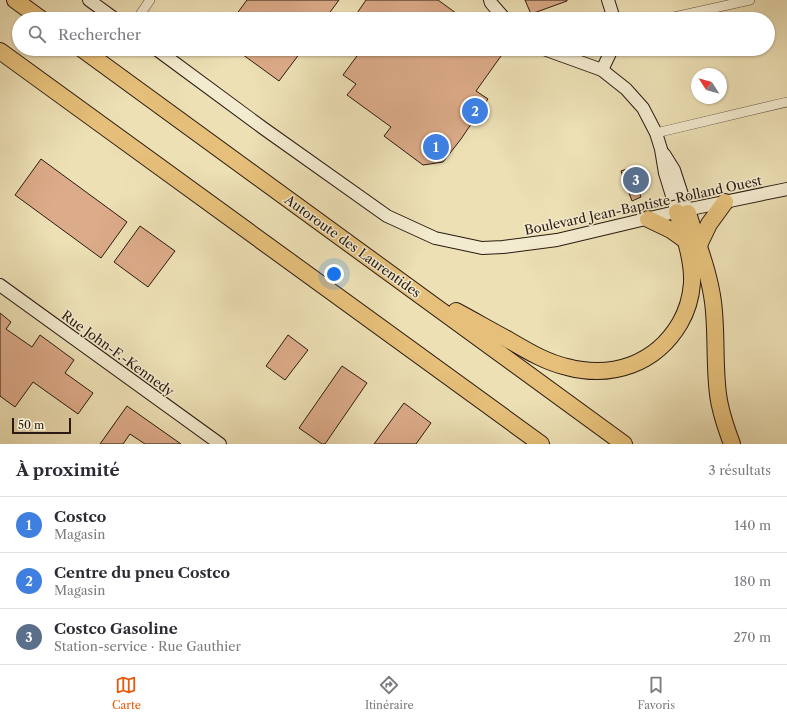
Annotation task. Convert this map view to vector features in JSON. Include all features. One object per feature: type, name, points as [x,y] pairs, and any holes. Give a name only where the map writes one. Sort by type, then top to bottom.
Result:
[{"type":"highway","points":[[15,0],[31,12]]},
{"type":"highway","points":[[0,51],[541,444]]},
{"type":"highway","name":"Autoroute des Laurentides","points":[[92,56],[624,444]]},
{"type":"highway","points":[[393,275],[543,359],[578,370],[588,371],[605,371],[628,366],[646,358],[660,348],[677,328],[686,309],[692,290],[692,242],[709,224],[725,202]]},
{"type":"highway","points":[[682,211],[692,242],[709,279],[715,318],[719,402],[732,444]]},
{"type":"highway","points":[[648,219],[692,242]]},
{"type":"street","points":[[89,0],[105,12]]},
{"type":"street","points":[[142,12],[150,0]]},
{"type":"street","points":[[490,0],[499,12]]},
{"type":"street","points":[[608,0],[612,12]]},
{"type":"street","points":[[696,12],[750,0]]},
{"type":"street","name":"Boulevard Jean-Baptiste-Rolland Ouest","points":[[165,56],[263,128],[387,216],[435,238],[482,248],[503,247],[557,240],[682,211],[787,189]]},
{"type":"street","points":[[563,56],[602,70],[626,89],[643,108],[656,133],[661,149],[665,173],[682,211]]},
{"type":"street","points":[[602,70],[609,56]]},
{"type":"street","points":[[656,133],[787,102]]},
{"type":"street","name":"Rue John-F.-Kennedy","points":[[0,285],[220,444]]},
{"type":"building","points":[[247,0],[339,0],[330,12],[238,12]]},
{"type":"building","points":[[366,0],[438,0],[454,12],[358,12]]},
{"type":"building","points":[[525,0],[567,0],[537,12],[530,12]]},
{"type":"building","points":[[245,56],[298,56],[279,81]]},
{"type":"building","points":[[357,56],[501,56],[476,91],[488,99],[461,139],[443,162],[423,165],[384,136],[391,127],[347,95],[356,84],[343,75]]},
{"type":"building","points":[[41,159],[127,222],[101,258],[15,195]]},
{"type":"building","points":[[630,168],[641,197],[632,201],[621,171]]},
{"type":"building","points":[[140,226],[175,251],[148,287],[114,262]]},
{"type":"building","points":[[0,313],[11,322],[6,329],[32,347],[40,335],[74,360],[65,373],[93,393],[78,414],[33,382],[15,407],[0,396]]},
{"type":"building","points":[[288,335],[308,350],[285,380],[266,366]]},
{"type":"building","points":[[342,366],[367,383],[325,444],[322,444],[299,428]]},
{"type":"building","points":[[404,403],[431,423],[416,444],[374,444]]},
{"type":"building","points":[[127,406],[181,444],[145,444],[130,434],[123,444],[100,444]]},
{"type":"place","name":"Centre du pneu Costco","points":[[475,111]]},
{"type":"place","name":"Costco","points":[[436,147]]},
{"type":"place","name":"Costco Gasoline","points":[[636,180]]}]
